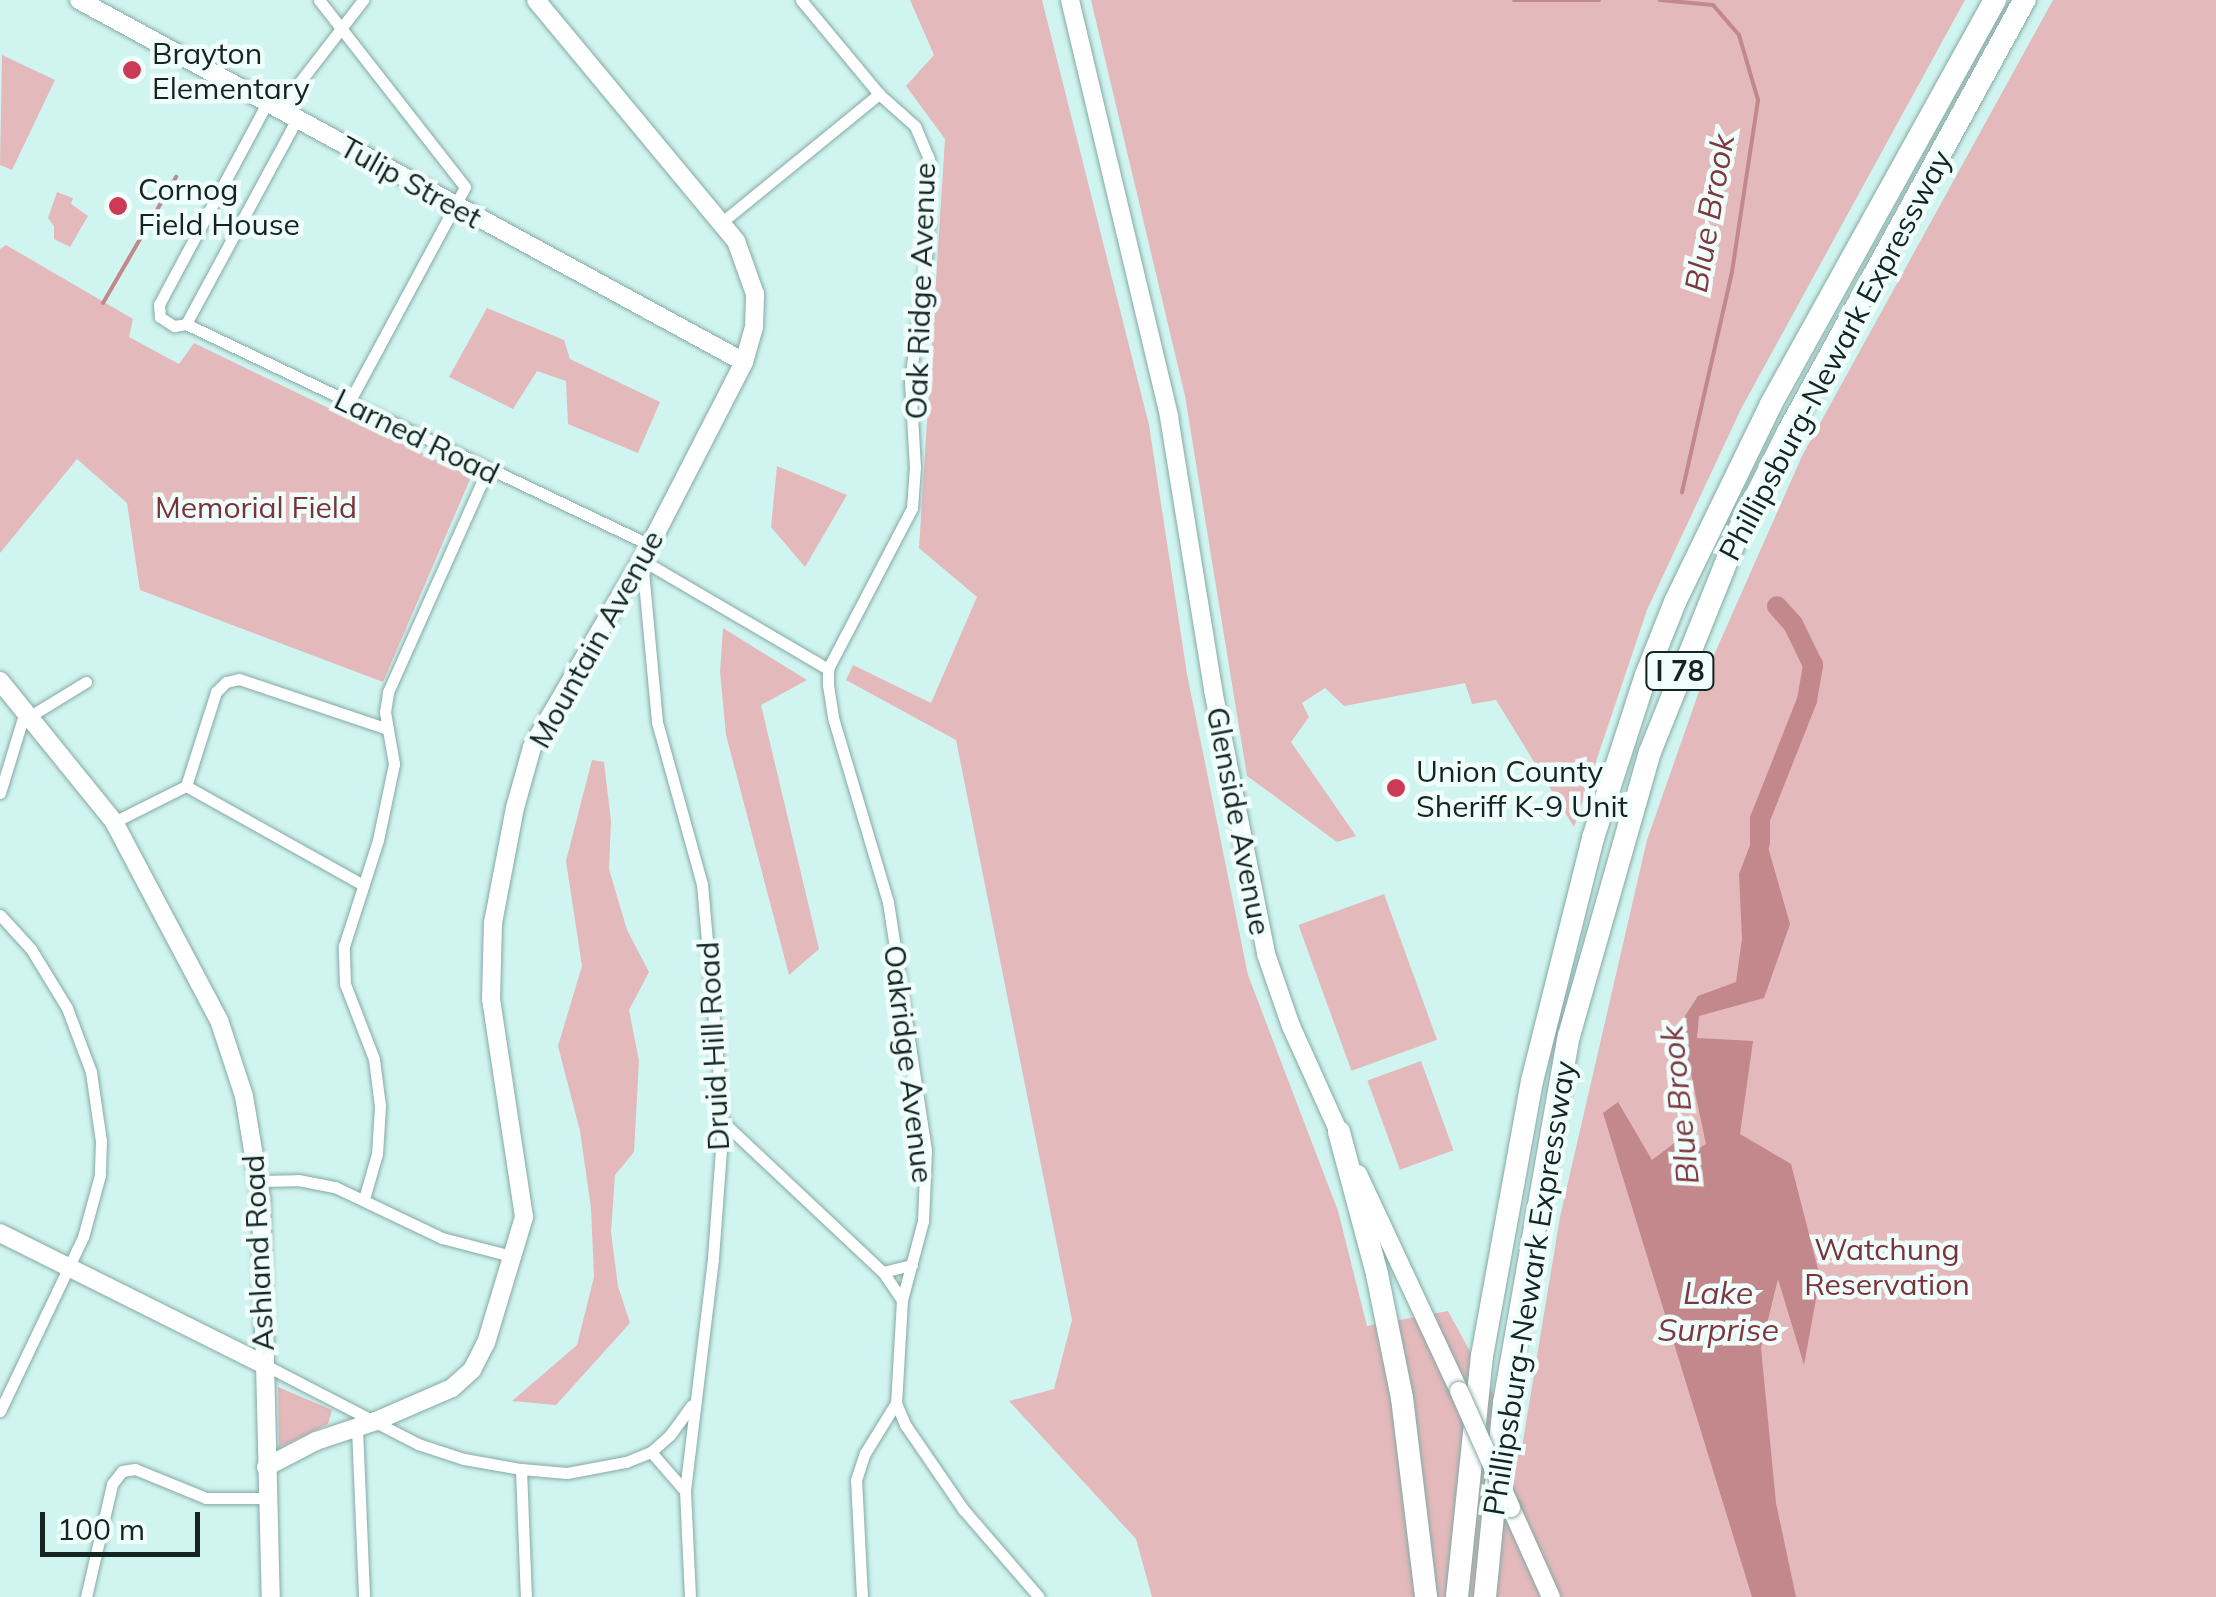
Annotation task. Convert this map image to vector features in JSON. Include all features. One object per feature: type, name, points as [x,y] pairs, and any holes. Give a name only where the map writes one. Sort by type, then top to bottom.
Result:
[{"type":"highway","name":"Phillipsburg-Newark Expressway","points":[[1458,1597],[1482,1356],[1532,1081],[1593,838],[1646,675],[1675,602],[1771,404],[1995,0]]},
{"type":"highway","name":"Phillipsburg-Newark Expressway","points":[[1485,1597],[1504,1403],[1568,1036],[1650,752],[1702,619],[1780,448],[2026,0]]},
{"type":"highway","points":[[1339,1132],[1376,1274],[1402,1398],[1426,1597]]},
{"type":"main road","name":"Tulip Street","points":[[79,0],[744,362]]},
{"type":"main road","name":"Mountain Avenue","points":[[266,1467],[316,1440],[434,1397],[467,1377],[486,1344],[522,1230],[524,1194],[493,1033],[491,999],[493,923],[499,886],[532,747],[646,552],[744,362],[754,327],[755,294],[741,252],[722,222],[536,0]]},
{"type":"main road","name":"Glenside Avenue","points":[[1070,0],[1169,416],[1213,690],[1266,954],[1291,1026],[1550,1597]]},
{"type":"main road","name":"Ashland Road","points":[[0,681],[114,822],[219,1020],[244,1096],[259,1180],[271,1597]]},
{"type":"main road","points":[[0,1233],[265,1365]]},
{"type":"street","points":[[319,0],[465,187],[348,404]]},
{"type":"street","points":[[297,119],[186,324],[180,327],[160,317],[159,304],[273,106],[363,0]]},
{"type":"street","name":"Oak Ridge Avenue","points":[[800,0],[879,94],[915,126],[929,159],[928,241],[910,381],[915,486],[904,529],[828,669]]},
{"type":"street","points":[[722,222],[879,94]]},
{"type":"street","name":"Larned Road","points":[[186,324],[646,552],[828,669]]},
{"type":"street","points":[[364,1199],[380,1130],[378,1083],[364,1030],[348,996],[343,959],[346,934],[364,884],[394,764],[388,729],[388,692],[487,471]]},
{"type":"street","name":"Druid Hill Road","points":[[646,552],[662,749],[702,884],[723,1122],[713,1259],[686,1490],[690,1597]]},
{"type":"street","name":"Oakridge Avenue","points":[[828,669],[834,721],[888,902],[926,1150],[927,1188],[902,1300],[896,1404]]},
{"type":"street","points":[[114,822],[186,786],[216,692],[233,680],[388,729]]},
{"type":"street","points":[[0,794],[18,728],[29,713],[86,682]]},
{"type":"street","points":[[186,786],[364,884]]},
{"type":"street","points":[[0,915],[51,977],[81,1039],[98,1106],[100,1175],[70,1269],[0,1411]]},
{"type":"street","points":[[723,1122],[883,1272],[902,1300]]},
{"type":"street","points":[[259,1180],[317,1182],[364,1199],[442,1238],[515,1257]]},
{"type":"street","points":[[883,1272],[912,1265]]},
{"type":"street","points":[[265,1365],[418,1444],[464,1459],[521,1469],[598,1469],[650,1452],[670,1434],[694,1401]]},
{"type":"street","points":[[862,1597],[856,1480],[864,1453],[896,1404]]},
{"type":"street","points":[[896,1404],[906,1426],[963,1509],[1039,1597]]},
{"type":"street","points":[[356,1428],[364,1597]]},
{"type":"street","points":[[650,1452],[686,1490]]},
{"type":"street","points":[[86,1597],[112,1484],[122,1472],[134,1469],[206,1498],[266,1498]]},
{"type":"street","points":[[521,1469],[526,1597]]},
{"type":"green space","name":"Watchung Reservation","points":[[910,0],[1042,0],[1149,425],[1187,674],[1248,975],[1338,1211],[1367,1326],[1448,1311],[1522,1447],[1560,1217],[1647,840],[1703,680],[1802,456],[2053,0],[2216,0],[2216,1597],[1152,1597],[1136,1539],[1009,1401],[1054,1389],[1072,1320],[956,740],[846,680],[853,665],[931,703],[977,597],[919,548],[945,139],[906,86],[934,55]]},
{"type":"green space","points":[[1091,0],[1965,0],[1741,409],[1647,610],[1574,827],[1496,700],[1472,704],[1465,683],[1344,706],[1325,688],[1302,703],[1309,717],[1291,742],[1356,836],[1337,842],[1247,776],[1185,396]]},
{"type":"green space","points":[[2,55],[55,80],[12,170],[0,165]]},
{"type":"green space","points":[[57,192],[73,198],[71,204],[88,216],[70,247],[54,239],[54,226],[48,218]]},
{"type":"green space","name":"Memorial Field","points":[[6,245],[133,319],[129,337],[179,364],[194,343],[471,477],[383,682],[140,590],[127,503],[77,459],[0,553],[0,249]]},
{"type":"green space","points":[[487,308],[564,340],[570,359],[660,402],[638,453],[568,424],[566,381],[537,371],[513,409],[449,377]]},
{"type":"green space","points":[[777,466],[847,495],[805,567],[771,527]]},
{"type":"green space","points":[[723,628],[807,680],[761,705],[819,949],[789,975],[726,735],[720,672]]},
{"type":"green space","points":[[592,760],[604,762],[611,821],[609,869],[627,930],[649,972],[629,1010],[639,1061],[634,1152],[615,1175],[611,1232],[618,1286],[630,1323],[556,1405],[512,1401],[577,1345],[594,1277],[591,1208],[580,1131],[558,1046],[582,966],[566,861]]},
{"type":"green space","points":[[1384,894],[1437,1040],[1352,1071],[1298,925]]},
{"type":"green space","points":[[1421,1061],[1453,1150],[1400,1170],[1367,1080]]},
{"type":"green space","points":[[278,1387],[332,1410],[328,1424],[279,1448]]},
{"type":"water","name":"Lake Surprise","points":[[1760,819],[1790,924],[1764,998],[1699,1016],[1697,1038],[1753,1041],[1740,1134],[1791,1164],[1820,1277],[1804,1365],[1778,1279],[1761,1348],[1776,1503],[1796,1597],[1752,1597],[1603,1113],[1618,1102],[1652,1160],[1673,1144],[1686,1117],[1696,1150],[1706,1144],[1684,1041],[1685,1016],[1698,996],[1736,982],[1742,939],[1739,874]]},
{"type":"waterway","name":"Blue Brook","points":[[1514,0],[1599,0]]},
{"type":"waterway","name":"Blue Brook","points":[[1660,0],[1713,5],[1739,35],[1758,100],[1732,272],[1682,492]]},
{"type":"waterway","points":[[103,303],[176,177]]},
{"type":"waterway","name":"Blue Brook","points":[[1760,843],[1760,819],[1807,700],[1813,665],[1793,624],[1777,606]]},
{"type":"place","name":"Brayton Elementary","points":[[132,70]]},
{"type":"place","name":"Cornog Field House","points":[[118,206]]},
{"type":"place","name":"Union County Sheriff K-9 Unit","points":[[1396,788]]}]
